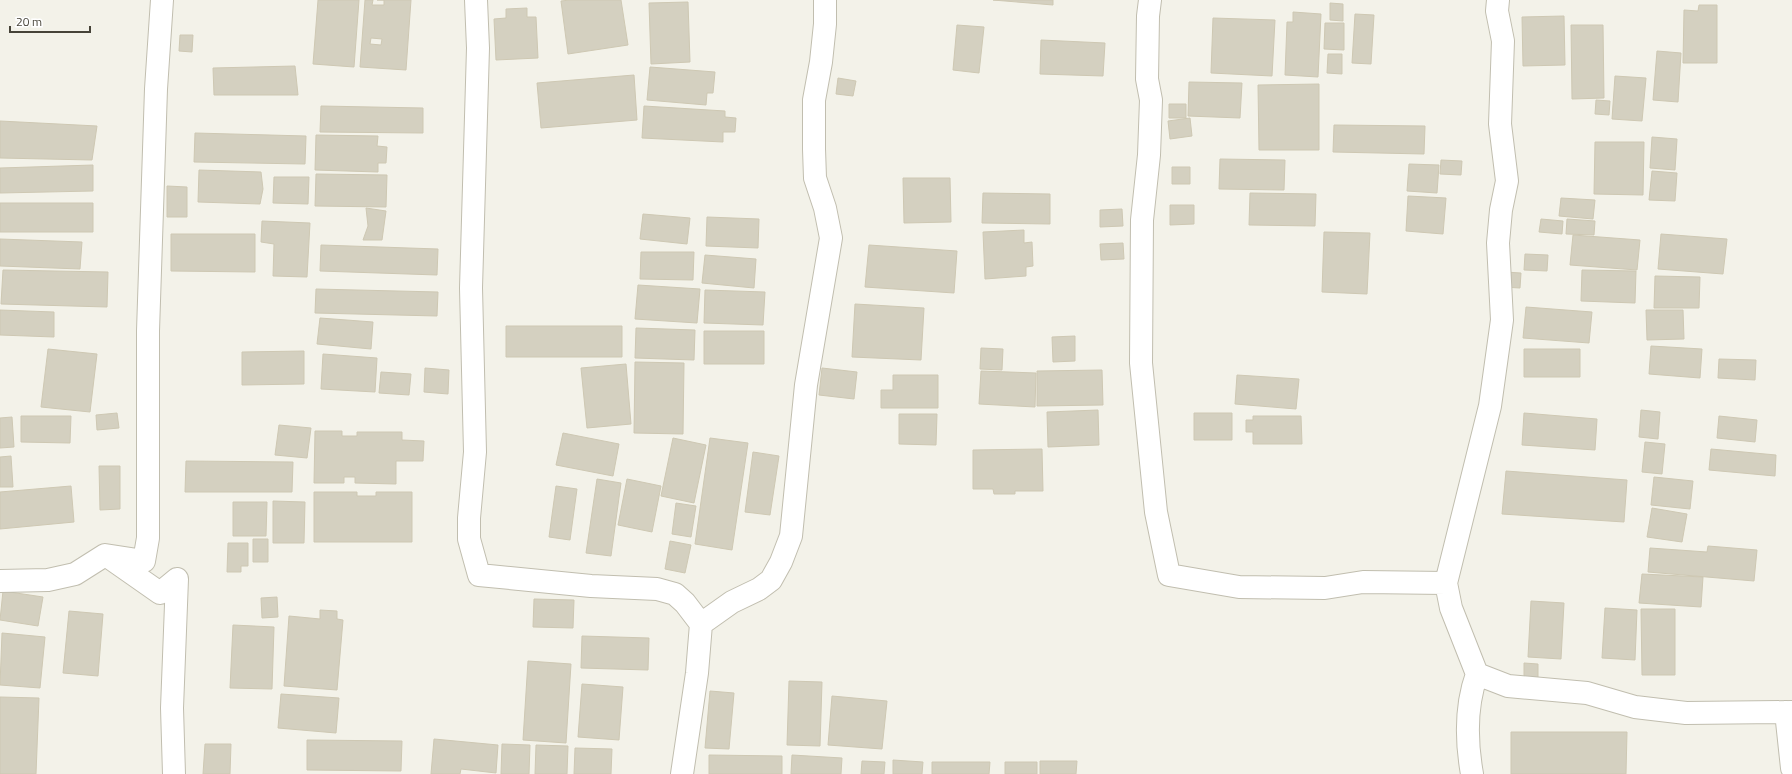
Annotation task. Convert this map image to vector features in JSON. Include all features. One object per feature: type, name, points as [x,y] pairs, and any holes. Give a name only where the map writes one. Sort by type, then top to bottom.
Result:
[{"type":"street","points":[[0,581],[48,580],[75,574],[105,555],[144,561],[148,538],[148,323],[156,89],[162,0]]},
{"type":"street","points":[[476,0],[478,56],[472,288],[475,452],[469,518],[469,539],[479,575],[591,586],[657,588],[675,594],[685,604],[701,624],[682,774]]},
{"type":"street","points":[[701,624],[732,602],[759,589],[771,580],[781,562],[791,536],[806,385],[831,238],[825,208],[815,178],[814,150],[814,100],[822,54],[825,24],[825,0]]},
{"type":"street","points":[[1150,0],[1148,16],[1147,79],[1151,100],[1149,155],[1142,220],[1141,363],[1156,512],[1169,575],[1239,587],[1325,588],[1363,582],[1446,583]]},
{"type":"street","points":[[1472,774],[1467,737],[1468,713],[1472,689],[1477,674],[1451,608],[1446,583],[1490,406],[1502,320],[1498,242],[1507,181],[1500,124],[1503,41],[1497,11],[1498,0]]},
{"type":"street","points":[[105,555],[160,593],[177,579],[172,708],[174,774]]},
{"type":"street","points":[[1477,674],[1508,686],[1586,693],[1635,707],[1678,712],[1789,712],[1792,768]]},
{"type":"building","points":[[318,0],[359,0],[354,67],[313,64]]},
{"type":"building","points":[[365,0],[373,0],[372,5],[384,5],[384,0],[411,0],[406,70],[360,67]],"holes":[[[371,38],[382,39],[381,45],[370,44]]]},
{"type":"building","points":[[621,0],[628,45],[568,54],[561,1]]},
{"type":"building","points":[[993,0],[1053,0],[1053,5]]},
{"type":"building","points":[[688,2],[690,62],[651,64],[649,3]]},
{"type":"building","points":[[1330,3],[1343,4],[1343,21],[1330,20]]},
{"type":"building","points":[[1699,5],[1717,5],[1717,63],[1683,63],[1684,10],[1698,11]]},
{"type":"building","points":[[527,8],[527,17],[536,17],[538,58],[496,60],[494,19],[506,18],[506,9]]},
{"type":"building","points":[[1293,12],[1321,14],[1318,77],[1285,75],[1287,22],[1293,22]]},
{"type":"building","points":[[1355,14],[1374,15],[1371,64],[1352,63]]},
{"type":"building","points":[[1564,16],[1565,65],[1523,66],[1522,17]]},
{"type":"building","points":[[1213,18],[1275,20],[1272,76],[1211,73]]},
{"type":"building","points":[[1325,23],[1344,23],[1344,50],[1324,49]]},
{"type":"building","points":[[957,25],[984,27],[979,73],[953,70]]},
{"type":"building","points":[[1571,25],[1603,25],[1604,98],[1572,99]]},
{"type":"building","points":[[180,35],[193,35],[192,52],[179,51]]},
{"type":"building","points":[[1041,40],[1105,43],[1103,76],[1040,74]]},
{"type":"building","points":[[1657,51],[1681,53],[1678,102],[1653,100]]},
{"type":"building","points":[[1328,54],[1342,54],[1342,74],[1327,73]]},
{"type":"building","points":[[295,66],[298,95],[214,95],[213,68]]},
{"type":"building","points":[[650,67],[715,72],[713,93],[707,93],[706,105],[647,100]]},
{"type":"building","points":[[634,75],[637,120],[541,128],[537,83]]},
{"type":"building","points":[[1615,76],[1646,78],[1642,121],[1612,119]]},
{"type":"building","points":[[838,78],[856,81],[853,96],[836,94]]},
{"type":"building","points":[[1189,82],[1242,83],[1240,118],[1188,116]]},
{"type":"building","points":[[1319,84],[1319,150],[1259,150],[1258,85]]},
{"type":"building","points":[[1596,100],[1610,101],[1609,115],[1595,114]]},
{"type":"building","points":[[1169,104],[1186,104],[1186,118],[1169,118]]},
{"type":"building","points":[[321,106],[423,108],[423,133],[320,132]]},
{"type":"building","points":[[644,106],[725,111],[725,117],[736,118],[735,132],[723,132],[723,142],[642,138]]},
{"type":"building","points":[[1190,118],[1192,136],[1170,139],[1168,121]]},
{"type":"building","points":[[0,121],[97,126],[92,160],[0,158]]},
{"type":"building","points":[[1334,125],[1425,126],[1424,154],[1333,152]]},
{"type":"building","points":[[195,133],[306,136],[305,164],[194,162]]},
{"type":"building","points":[[316,135],[378,136],[377,146],[387,147],[386,163],[378,163],[378,172],[315,170]]},
{"type":"building","points":[[1652,137],[1677,139],[1675,170],[1650,168]]},
{"type":"building","points":[[1595,142],[1644,142],[1643,195],[1594,194]]},
{"type":"building","points":[[1220,159],[1285,160],[1284,190],[1219,189]]},
{"type":"building","points":[[1441,160],[1462,161],[1461,175],[1440,174]]},
{"type":"building","points":[[1409,164],[1439,165],[1437,193],[1407,191]]},
{"type":"building","points":[[93,165],[93,191],[0,193],[0,168]]},
{"type":"building","points":[[1172,167],[1190,167],[1190,184],[1172,184]]},
{"type":"building","points":[[199,170],[261,172],[263,189],[260,204],[198,202]]},
{"type":"building","points":[[1652,171],[1677,173],[1675,201],[1649,200]]},
{"type":"building","points":[[316,174],[387,175],[386,207],[315,206]]},
{"type":"building","points":[[274,177],[309,177],[308,204],[273,203]]},
{"type":"building","points":[[903,178],[950,178],[951,222],[904,223]]},
{"type":"building","points":[[167,186],[187,187],[187,217],[167,217]]},
{"type":"building","points":[[983,193],[1050,194],[1050,224],[982,223]]},
{"type":"building","points":[[1250,193],[1316,194],[1315,226],[1249,225]]},
{"type":"building","points":[[1408,196],[1446,198],[1443,234],[1406,231]]},
{"type":"building","points":[[1561,198],[1595,200],[1593,219],[1559,216]]},
{"type":"building","points":[[0,203],[93,203],[93,232],[0,232]]},
{"type":"building","points":[[1170,205],[1194,205],[1194,224],[1170,225]]},
{"type":"building","points":[[366,208],[386,211],[382,240],[363,240],[368,226]]},
{"type":"building","points":[[1122,209],[1123,226],[1100,227],[1100,210]]},
{"type":"building","points":[[643,214],[690,218],[687,244],[640,239]]},
{"type":"building","points":[[707,217],[759,219],[758,248],[706,246]]},
{"type":"building","points":[[1541,219],[1563,221],[1562,234],[1539,232]]},
{"type":"building","points":[[1567,219],[1595,221],[1594,235],[1566,234]]},
{"type":"building","points":[[262,221],[310,223],[307,277],[273,276],[274,244],[261,242]]},
{"type":"building","points":[[1024,230],[1024,243],[1032,242],[1033,266],[1026,267],[1026,276],[985,279],[983,232]]},
{"type":"building","points":[[1324,232],[1370,233],[1367,294],[1322,292]]},
{"type":"building","points":[[171,234],[255,234],[255,272],[171,271]]},
{"type":"building","points":[[1661,234],[1727,239],[1723,274],[1658,269]]},
{"type":"building","points":[[1573,235],[1640,240],[1637,270],[1570,265]]},
{"type":"building","points":[[0,239],[82,242],[80,269],[0,266]]},
{"type":"building","points":[[1123,243],[1124,259],[1101,260],[1100,244]]},
{"type":"building","points":[[321,245],[438,249],[437,275],[320,271]]},
{"type":"building","points":[[869,245],[957,251],[954,293],[865,287]]},
{"type":"building","points":[[641,252],[694,252],[693,280],[640,279]]},
{"type":"building","points":[[1525,254],[1548,255],[1547,271],[1524,270]]},
{"type":"building","points":[[705,255],[756,259],[754,288],[702,283]]},
{"type":"building","points":[[3,270],[108,272],[107,307],[1,304]]},
{"type":"building","points":[[1582,270],[1636,271],[1635,303],[1581,301]]},
{"type":"building","points":[[1505,272],[1521,273],[1520,288],[1503,287]]},
{"type":"building","points":[[1655,276],[1700,277],[1699,308],[1654,308]]},
{"type":"building","points":[[638,285],[700,289],[697,323],[635,319]]},
{"type":"building","points":[[316,289],[438,292],[437,316],[315,313]]},
{"type":"building","points":[[705,290],[765,292],[763,325],[704,323]]},
{"type":"building","points":[[855,304],[924,308],[921,360],[852,357]]},
{"type":"building","points":[[1526,307],[1592,312],[1589,343],[1523,338]]},
{"type":"building","points":[[0,310],[54,312],[54,337],[0,335]]},
{"type":"building","points":[[1646,310],[1683,310],[1684,339],[1647,340]]},
{"type":"building","points":[[320,318],[373,322],[371,349],[317,344]]},
{"type":"building","points":[[506,326],[622,326],[622,357],[506,357]]},
{"type":"building","points":[[636,328],[695,330],[694,360],[635,358]]},
{"type":"building","points":[[704,331],[764,331],[764,364],[704,364]]},
{"type":"building","points":[[1075,336],[1075,361],[1053,362],[1052,337]]},
{"type":"building","points":[[1651,346],[1702,349],[1700,378],[1649,374]]},
{"type":"building","points":[[981,348],[1003,349],[1002,370],[980,369]]},
{"type":"building","points":[[48,349],[97,354],[90,412],[41,407]]},
{"type":"building","points":[[1524,349],[1580,349],[1580,377],[1524,377]]},
{"type":"building","points":[[304,351],[304,384],[242,385],[242,352]]},
{"type":"building","points":[[323,354],[377,358],[375,392],[321,389]]},
{"type":"building","points":[[1719,359],[1756,360],[1755,380],[1718,378]]},
{"type":"building","points":[[635,362],[684,363],[683,434],[634,433]]},
{"type":"building","points":[[626,364],[631,424],[587,428],[581,368]]},
{"type":"building","points":[[425,368],[449,370],[448,394],[424,392]]},
{"type":"building","points":[[822,368],[857,372],[854,399],[819,395]]},
{"type":"building","points":[[1102,370],[1103,405],[1037,406],[1037,371]]},
{"type":"building","points":[[981,371],[1036,373],[1035,407],[979,404]]},
{"type":"building","points":[[381,372],[411,374],[409,395],[379,393]]},
{"type":"building","points":[[893,375],[938,375],[938,408],[881,408],[881,390],[893,390]]},
{"type":"building","points":[[1237,375],[1299,379],[1296,409],[1235,404]]},
{"type":"building","points":[[1098,410],[1099,445],[1048,447],[1047,412]]},
{"type":"building","points":[[1641,410],[1660,412],[1658,439],[1639,437]]},
{"type":"building","points":[[117,413],[119,428],[97,430],[96,415]]},
{"type":"building","points":[[1194,413],[1232,413],[1232,440],[1194,440]]},
{"type":"building","points":[[1524,413],[1597,419],[1595,450],[1522,445]]},
{"type":"building","points":[[899,414],[937,414],[936,445],[899,444]]},
{"type":"building","points":[[21,416],[71,416],[70,443],[21,442]]},
{"type":"building","points":[[1253,416],[1301,416],[1302,444],[1253,444],[1253,432],[1246,432],[1246,420],[1253,420]]},
{"type":"building","points":[[1719,416],[1757,420],[1755,442],[1717,438]]},
{"type":"building","points":[[12,417],[14,447],[0,448],[0,418]]},
{"type":"building","points":[[279,425],[311,428],[307,458],[275,455]]},
{"type":"building","points":[[315,431],[342,431],[342,436],[357,436],[357,432],[402,432],[402,440],[424,441],[423,461],[396,461],[396,484],[355,483],[355,477],[344,477],[344,483],[314,483]]},
{"type":"building","points":[[563,433],[619,444],[613,476],[556,465]]},
{"type":"building","points":[[673,438],[706,445],[694,503],[661,496]]},
{"type":"building","points":[[710,438],[748,443],[732,550],[695,544]]},
{"type":"building","points":[[1645,442],[1665,444],[1662,474],[1642,472]]},
{"type":"building","points":[[1042,449],[1043,491],[1015,491],[1015,494],[994,494],[993,489],[973,489],[973,450]]},
{"type":"building","points":[[1711,449],[1776,455],[1775,476],[1709,470]]},
{"type":"building","points":[[753,452],[779,456],[770,515],[745,512]]},
{"type":"building","points":[[11,456],[13,487],[0,487],[0,457]]},
{"type":"building","points":[[186,461],[293,462],[292,492],[185,492]]},
{"type":"building","points":[[99,466],[120,466],[120,509],[100,510]]},
{"type":"building","points":[[1506,471],[1627,480],[1624,522],[1502,514]]},
{"type":"building","points":[[1654,477],[1693,481],[1690,509],[1651,505]]},
{"type":"building","points":[[597,479],[621,483],[611,556],[586,553]]},
{"type":"building","points":[[627,479],[661,486],[652,532],[618,525]]},
{"type":"building","points":[[71,486],[74,522],[0,529],[0,492]]},
{"type":"building","points":[[556,486],[577,489],[570,540],[549,537]]},
{"type":"building","points":[[314,492],[357,492],[357,496],[376,496],[376,492],[412,492],[412,542],[314,542]]},
{"type":"building","points":[[273,501],[305,502],[304,543],[273,543]]},
{"type":"building","points":[[233,502],[267,502],[266,536],[233,536]]},
{"type":"building","points":[[676,503],[696,506],[691,537],[672,534]]},
{"type":"building","points":[[1652,508],[1687,514],[1682,542],[1647,537]]},
{"type":"building","points":[[253,539],[268,539],[268,562],[253,562]]},
{"type":"building","points":[[670,541],[691,545],[685,573],[665,569]]},
{"type":"building","points":[[228,543],[248,543],[248,566],[241,566],[241,572],[227,572]]},
{"type":"building","points":[[1708,546],[1757,550],[1754,581],[1648,572],[1650,548],[1707,552]]},
{"type":"building","points":[[1642,574],[1703,577],[1701,607],[1639,603]]},
{"type":"building","points":[[3,591],[43,597],[38,626],[0,620]]},
{"type":"building","points":[[277,597],[278,617],[262,618],[261,598]]},
{"type":"building","points":[[534,599],[574,600],[573,628],[533,627]]},
{"type":"building","points":[[1531,601],[1564,603],[1561,659],[1528,657]]},
{"type":"building","points":[[1605,608],[1637,610],[1635,660],[1602,658]]},
{"type":"building","points":[[1641,609],[1675,609],[1675,675],[1642,675]]},
{"type":"building","points":[[320,610],[337,611],[337,619],[343,620],[337,690],[284,686],[289,616],[320,619]]},
{"type":"building","points":[[69,611],[103,614],[98,676],[63,673]]},
{"type":"building","points":[[233,625],[274,627],[272,689],[230,688]]},
{"type":"building","points":[[2,633],[45,637],[40,688],[0,685]]},
{"type":"building","points":[[582,636],[649,638],[648,670],[581,668]]},
{"type":"building","points":[[528,661],[571,664],[566,743],[523,740]]},
{"type":"building","points":[[1524,663],[1538,664],[1538,681],[1524,680]]},
{"type":"building","points":[[789,681],[822,682],[820,746],[787,745]]},
{"type":"building","points":[[582,684],[623,687],[619,740],[578,737]]},
{"type":"building","points":[[710,691],[734,693],[729,749],[705,748]]},
{"type":"building","points":[[281,694],[339,698],[336,733],[278,728]]},
{"type":"building","points":[[832,696],[887,701],[882,749],[828,745]]},
{"type":"building","points":[[0,697],[39,698],[36,774],[0,774]]},
{"type":"building","points":[[1511,732],[1627,732],[1626,774],[1511,774]]},
{"type":"building","points":[[434,739],[498,745],[496,773],[461,769],[460,774],[431,774]]},
{"type":"building","points":[[307,740],[402,741],[401,771],[307,770]]},
{"type":"building","points":[[205,744],[231,744],[230,774],[203,774]]},
{"type":"building","points":[[502,744],[530,745],[529,774],[501,774]]},
{"type":"building","points":[[536,745],[568,746],[567,774],[535,774]]},
{"type":"building","points":[[575,748],[612,749],[611,774],[574,774]]},
{"type":"building","points":[[709,755],[782,756],[782,774],[709,774]]},
{"type":"building","points":[[792,755],[842,758],[841,774],[791,774]]},
{"type":"building","points":[[893,760],[923,762],[922,774],[893,774]]},
{"type":"building","points":[[862,761],[885,762],[884,774],[861,774]]},
{"type":"building","points":[[1040,761],[1077,761],[1076,774],[1040,774]]},
{"type":"building","points":[[932,762],[990,762],[989,774],[932,774]]},
{"type":"building","points":[[1005,762],[1037,762],[1037,774],[1005,774]]}]
